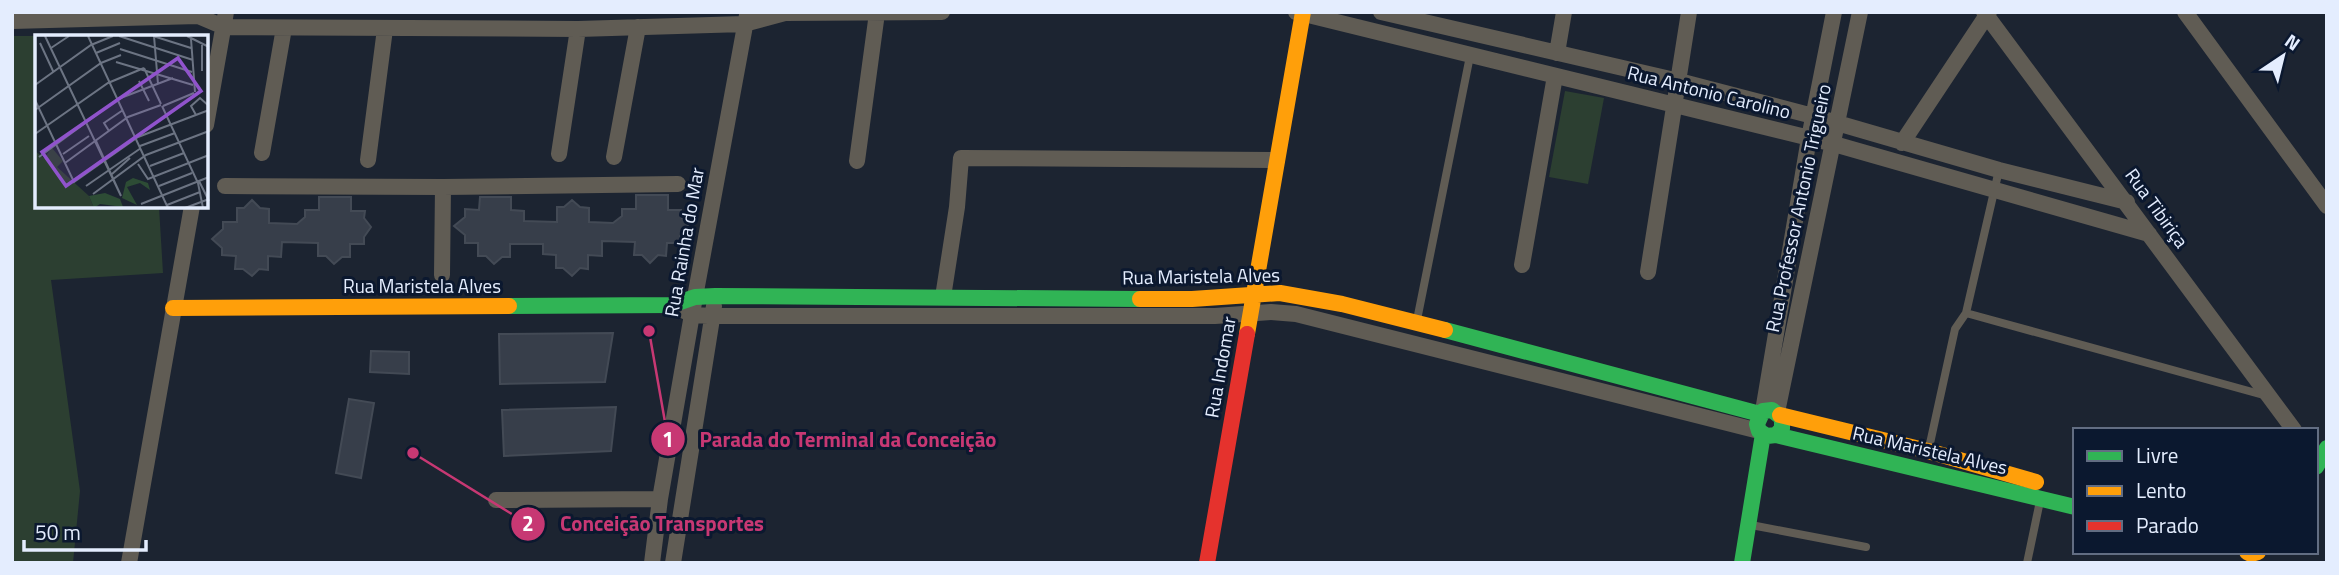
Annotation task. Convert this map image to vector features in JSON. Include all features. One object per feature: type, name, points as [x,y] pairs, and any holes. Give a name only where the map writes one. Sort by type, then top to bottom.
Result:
[{"type":"street","points":[[12,21],[42,17],[203,14],[225,20],[285,28],[385,29],[436,20],[578,29],[638,27],[784,13],[942,12]]},
{"type":"street","name":"Rua Antonio Carolino","points":[[1381,12],[1678,81],[1838,122],[1999,170],[2126,202]]},
{"type":"street","points":[[1557,53],[1564,12]]},
{"type":"street","points":[[1648,272],[1689,12]]},
{"type":"street","name":"Rua Professor Antonio Trigueiro","points":[[1769,424],[1809,138],[1834,12]]},
{"type":"street","name":"Rua Professor Antonio Trigueiro","points":[[1742,563],[1751,503],[1834,144],[1860,12]]},
{"type":"street","points":[[2185,12],[2327,206]]},
{"type":"street","points":[[857,161],[877,13]]},
{"type":"street","name":"Rua Antonio Carolino","points":[[1301,13],[1834,144],[2149,233]]},
{"type":"street","name":"Rua Indomar","points":[[1207,563],[1301,13]]},
{"type":"street","points":[[1902,143],[1987,14]]},
{"type":"street","name":"Rua Tibiriça","points":[[1987,14],[2292,428]]},
{"type":"street","name":"Rua Rainha do Mar","points":[[652,563],[660,499],[746,18]]},
{"type":"street","points":[[208,114],[225,20]]},
{"type":"street","points":[[1437,47],[1440,25]]},
{"type":"street","points":[[614,157],[638,27]]},
{"type":"street","points":[[262,153],[285,28]]},
{"type":"street","points":[[368,160],[385,29]]},
{"type":"street","points":[[559,154],[578,29]]},
{"type":"street","points":[[1522,265],[1555,76]]},
{"type":"street","points":[[943,297],[961,158],[1277,159]]},
{"type":"street","points":[[225,186],[678,184]]},
{"type":"street","points":[[442,275],[443,187]]},
{"type":"street","points":[[129,563],[192,208]]},
{"type":"street","name":"Rua Maristela Alves","points":[[173,308],[672,304],[695,297],[715,296],[1192,299],[1280,293],[1417,322],[1769,424],[2073,506]]},
{"type":"street","name":"Rua Rainha do Mar","points":[[673,563],[715,296]]},
{"type":"street","name":"Rua Maristela Alves","points":[[672,304],[693,315],[713,316],[1296,314],[1769,424],[1928,451],[2073,492]]},
{"type":"street","points":[[496,500],[660,499]]},
{"type":"lane","points":[[1417,322],[1470,55]]},
{"type":"lane","points":[[1928,451],[1955,328],[1966,313],[1999,170]]},
{"type":"lane","points":[[1966,313],[2267,396]]},
{"type":"lane","points":[[2027,563],[2040,498]]},
{"type":"lane","points":[[1748,524],[1866,547]]},
{"type":"green space","points":[[12,36],[35,36],[35,208],[159,208],[163,273],[51,280],[80,491],[73,563],[12,563]]},
{"type":"green space","points":[[1565,91],[1604,98],[1588,184],[1549,177]]},
{"type":"building","points":[[636,195],[668,195],[668,210],[681,210],[681,217],[688,226],[680,236],[680,243],[667,243],[666,256],[658,255],[650,263],[642,255],[634,255],[635,242],[602,241],[602,256],[588,255],[588,269],[580,268],[572,276],[563,268],[556,268],[556,255],[543,254],[543,244],[510,244],[510,257],[502,257],[494,264],[486,256],[478,256],[478,243],[465,243],[465,235],[454,226],[465,217],[465,209],[479,210],[480,197],[511,197],[511,210],[524,211],[524,221],[557,222],[557,207],[564,207],[572,200],[580,207],[589,208],[589,222],[613,223],[622,216],[622,209],[636,209]]},
{"type":"building","points":[[319,197],[351,197],[351,211],[365,211],[364,218],[371,227],[364,237],[364,244],[350,244],[350,257],[342,257],[334,264],[326,256],[318,256],[318,243],[282,242],[281,257],[268,256],[268,270],[259,269],[252,276],[243,269],[235,269],[236,256],[222,255],[222,248],[212,239],[223,229],[223,222],[237,222],[237,208],[244,208],[252,200],[260,208],[269,209],[269,223],[297,224],[305,217],[305,210],[319,210]]},
{"type":"building","points":[[613,333],[605,382],[500,384],[499,334]]},
{"type":"building","points":[[371,351],[409,352],[409,374],[370,372]]},
{"type":"building","points":[[349,399],[374,403],[361,478],[336,473]]},
{"type":"building","points":[[616,407],[611,451],[504,456],[502,410]]},
{"type":"traffic: fast","points":[[509,306],[672,305],[695,297],[715,296],[1140,299]]},
{"type":"traffic: fast","points":[[1445,330],[1760,414]]},
{"type":"traffic: fast","points":[[1772,410],[1782,418],[1782,429],[1776,435],[1767,436],[1759,431],[1757,424],[1763,411],[1772,410]]},
{"type":"traffic: fast","points":[[1742,563],[1763,434]]},
{"type":"traffic: fast","points":[[1776,435],[2073,507]]},
{"type":"traffic: fast","points":[[2318,464],[2327,448]]},
{"type":"traffic: slow","points":[[1247,334],[1303,12]]},
{"type":"traffic: slow","points":[[1140,299],[1192,299],[1280,293],[1342,304],[1445,330]]},
{"type":"traffic: slow","points":[[173,308],[509,306]]},
{"type":"traffic: slow","points":[[1780,415],[1928,451],[2036,482]]},
{"type":"traffic: jam","points":[[1207,563],[1247,334]]},
{"type":"place","name":"Parada do Terminal da Conceição","points":[[649,331]]},
{"type":"place","name":"Conceição Transportes","points":[[413,453]]}]
